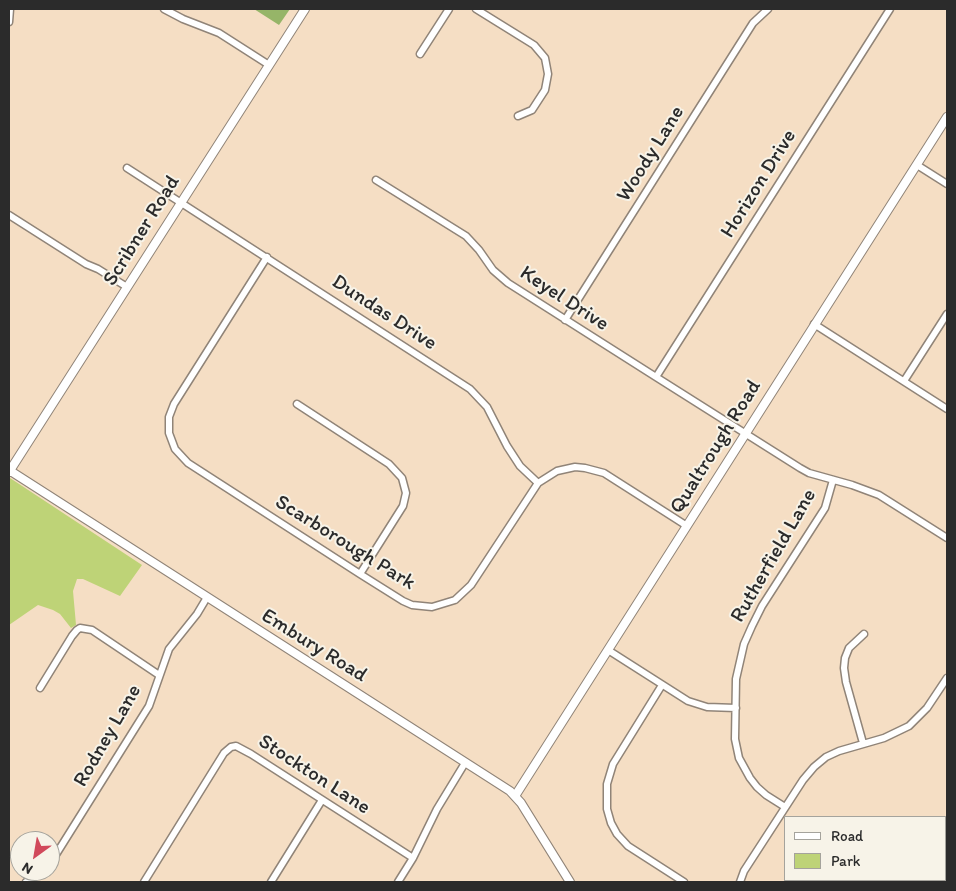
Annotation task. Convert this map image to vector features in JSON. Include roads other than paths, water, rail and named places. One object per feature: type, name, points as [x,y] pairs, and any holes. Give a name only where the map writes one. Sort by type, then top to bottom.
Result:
[{"type":"street","points":[[9,22],[10,9]]},
{"type":"street","points":[[164,9],[221,35],[269,65]]},
{"type":"street","name":"Scribner Road","points":[[9,471],[305,9]]},
{"type":"street","points":[[420,54],[449,9]]},
{"type":"street","points":[[476,9],[534,45],[545,58],[548,74],[545,90],[532,110],[518,116]]},
{"type":"street","name":"Woody Lane","points":[[565,320],[753,23],[768,9]]},
{"type":"street","name":"Horizon Drive","points":[[656,377],[890,9]]},
{"type":"street","name":"Qualtrough Road","points":[[515,796],[947,117]]},
{"type":"street","points":[[917,165],[947,184]]},
{"type":"street","name":"Dundas Drive","points":[[127,168],[470,389],[487,407],[507,446],[520,466],[538,483]]},
{"type":"street","name":"Keyel Drive","points":[[376,180],[466,236],[500,277],[565,320],[809,472],[879,496],[947,538]]},
{"type":"street","points":[[9,215],[86,264],[98,269],[127,287]]},
{"type":"street","name":"Scarborough Park","points":[[266,257],[174,404],[168,425],[171,441],[181,457],[188,463],[360,574],[412,605],[432,607],[455,600],[471,585],[527,497],[538,483],[549,475],[565,469],[585,468],[595,470],[613,479],[687,526]]},
{"type":"street","points":[[904,381],[947,314]]},
{"type":"street","points":[[814,324],[947,409]]},
{"type":"street","points":[[297,404],[394,467],[405,485],[405,499],[400,512],[360,574]]},
{"type":"street","name":"Embury Road","points":[[9,471],[515,796],[570,882]]},
{"type":"street","name":"Rutherfield Lane","points":[[785,807],[762,791],[750,778],[739,758],[735,739],[736,679],[744,644],[762,606],[825,508],[833,480]]},
{"type":"street","name":"Rodney Lane","points":[[60,848],[149,706],[169,649],[197,614],[206,598]]},
{"type":"street","points":[[40,688],[72,636],[80,628],[92,630],[159,675]]},
{"type":"street","points":[[863,743],[844,668],[849,648],[864,634]]},
{"type":"street","points":[[608,650],[662,685],[697,704],[719,708],[736,708]]},
{"type":"street","points":[[740,882],[744,871],[802,780],[814,767],[826,757],[863,743],[884,738],[909,726],[927,708],[947,678]]},
{"type":"street","points":[[662,685],[613,764],[606,784],[607,808],[614,828],[628,846],[684,882]]},
{"type":"street","name":"Stockton Lane","points":[[144,882],[224,753],[231,747],[241,748],[251,754],[413,858]]},
{"type":"street","points":[[398,882],[413,858],[437,808],[465,763]]},
{"type":"street","points":[[271,882],[322,800]]}]
